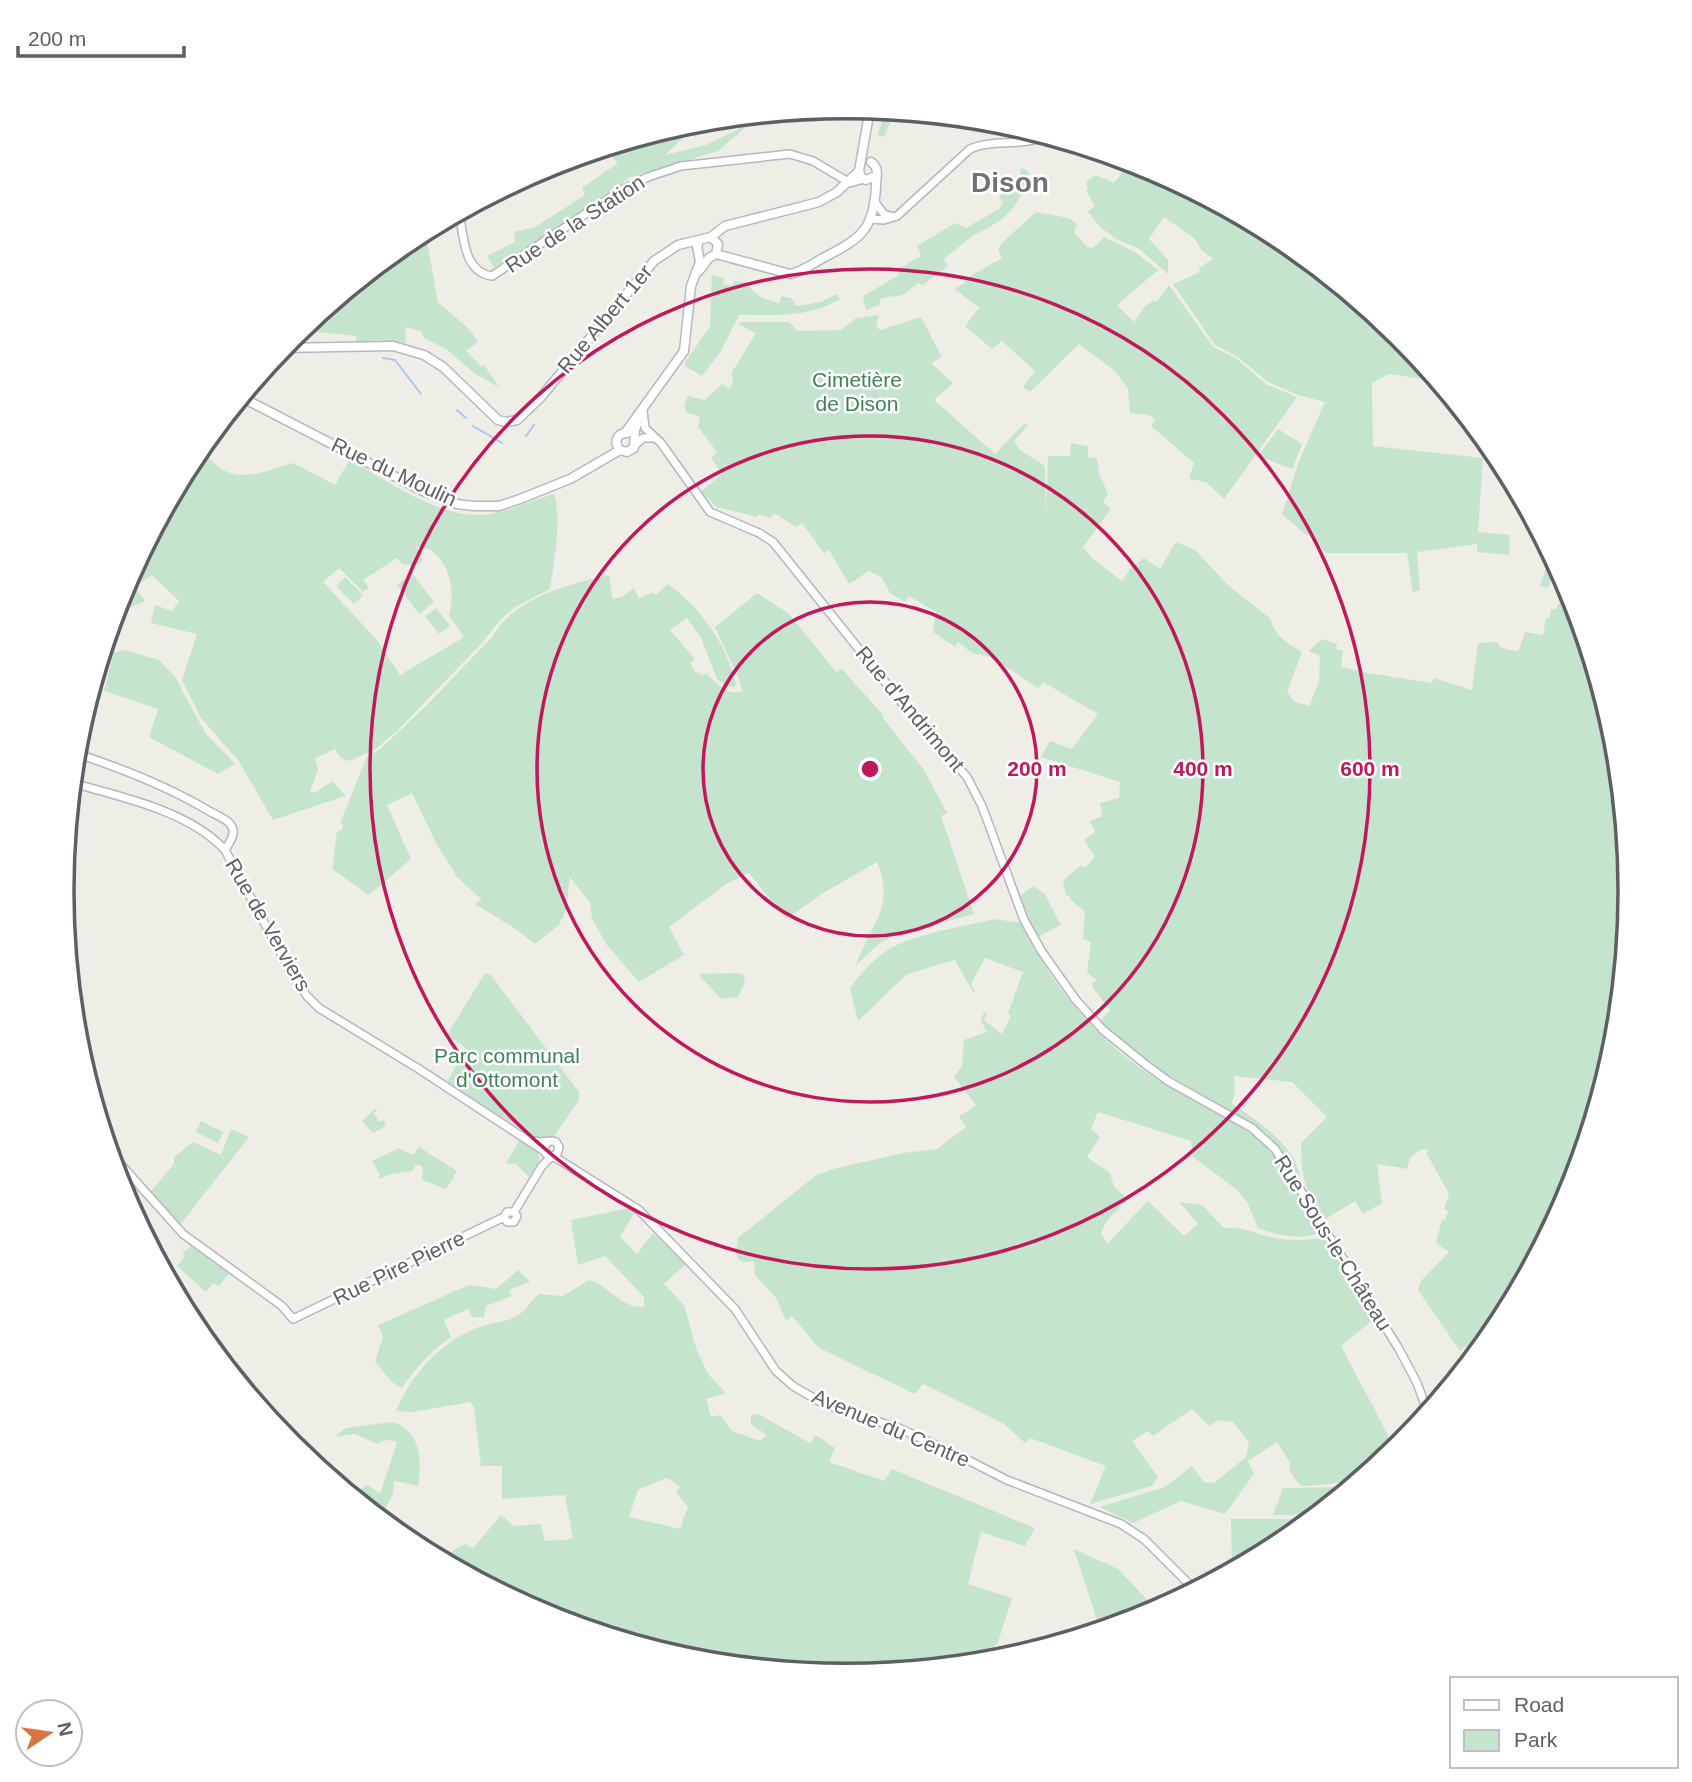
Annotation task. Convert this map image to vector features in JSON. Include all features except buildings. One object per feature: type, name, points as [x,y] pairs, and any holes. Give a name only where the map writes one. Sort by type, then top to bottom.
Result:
[{"type":"main road","points":[[859,172],[869,119]]},
{"type":"main road","points":[[699,241],[697,246],[708,256],[780,273],[797,273],[855,241],[871,219],[875,202],[877,168],[871,162],[866,138]]},
{"type":"main road","points":[[620,450],[616,441],[619,435],[631,438],[642,412],[684,351],[690,294],[697,274],[718,244],[711,237],[725,226],[819,202],[837,192],[871,162]]},
{"type":"main road","points":[[859,172],[872,180],[876,176]]},
{"type":"main road","name":"Rue Albert 1er","points":[[297,348],[393,346],[411,349],[458,379],[485,410],[503,421],[517,420],[527,413],[654,261],[678,245],[711,237]]},
{"type":"main road","name":"Rue du Moulin","points":[[249,401],[438,497],[474,506],[499,506],[570,480],[620,450],[627,452],[631,438]]},
{"type":"street","points":[[871,219],[884,220],[906,209],[962,155],[981,144],[1030,141]]},
{"type":"street","name":"Rue de la Station","points":[[460,222],[470,262],[475,270],[492,276],[623,188],[661,172],[706,162],[783,155],[806,158],[831,170],[846,182]]},
{"type":"street","name":"Rue de la Station","points":[[831,170],[859,172]]},
{"type":"street","points":[[875,202],[884,214],[894,217]]},
{"type":"street","name":"Rue d'Andrimont","points":[[642,412],[645,428],[666,449],[710,512],[770,539],[906,708],[967,777],[982,806],[1014,897],[1028,927],[1069,990],[1103,1030]]},
{"type":"street","points":[[631,438],[655,438]]},
{"type":"street","points":[[86,756],[125,769],[200,805],[230,823],[234,830],[225,850]]},
{"type":"street","name":"Rue de Verviers","points":[[81,786],[178,816],[205,831],[225,850],[293,976],[319,1008],[633,1205]]},
{"type":"street","name":"Rue Sous-le-Château","points":[[1103,1030],[1168,1080],[1242,1122],[1270,1142],[1399,1349],[1424,1403]]},
{"type":"street","name":"Rue Pire Pierre","points":[[125,1170],[183,1234],[282,1306],[293,1320],[504,1217],[507,1222],[513,1223],[517,1216],[514,1212],[550,1152]]},
{"type":"street","name":"Avenue du Centre","points":[[633,1205],[735,1309],[776,1371],[793,1385],[824,1404],[901,1429],[960,1455],[1007,1480],[1121,1524],[1144,1539],[1189,1584]]},
{"type":"green space","points":[[883,120],[891,120],[884,137],[877,135]]},
{"type":"green space","points":[[748,125],[718,151],[629,178],[494,268],[487,256],[515,242],[514,232],[535,227],[585,195],[582,188],[618,163],[610,155],[686,135],[665,155],[706,145]]},
{"type":"green space","points":[[1021,167],[1029,172],[1027,177],[1030,181],[1013,208],[1001,220],[971,237],[944,259],[948,266],[923,285],[918,283],[903,295],[881,298],[879,305],[866,310],[863,296],[899,275],[897,270],[921,256],[917,246],[955,223],[966,228],[999,209],[1003,202],[999,197],[1020,175]]},
{"type":"green space","points":[[1124,170],[1188,198],[1275,249],[1355,310],[1424,379],[1389,374],[1372,383],[1373,446],[1483,458],[1478,532],[1510,535],[1509,555],[1477,552],[1477,544],[1417,552],[1420,590],[1413,592],[1407,553],[1325,553],[1313,536],[1305,534],[1282,514],[1299,461],[1325,402],[1298,395],[1268,382],[1238,357],[1215,345],[1173,284],[1200,272],[1199,268],[1213,259],[1202,251],[1194,238],[1164,217],[1149,239],[1168,260],[1168,274],[1138,248],[1118,240],[1101,228],[1088,212],[1095,206],[1086,191],[1086,182],[1095,175],[1114,183]]},
{"type":"green space","points":[[1036,212],[1069,218],[1077,224],[1074,232],[1087,247],[1093,248],[1104,237],[1135,252],[1158,270],[1117,305],[1134,322],[1145,306],[1154,300],[1157,302],[1169,285],[1213,347],[1236,358],[1266,384],[1297,397],[1224,499],[1206,482],[1189,479],[1194,463],[1151,426],[1155,420],[1149,415],[1130,413],[1128,389],[1115,371],[1079,344],[1030,392],[1023,387],[1035,371],[1002,341],[992,349],[965,326],[979,308],[955,289],[966,282],[965,279],[1002,258],[998,249]]},
{"type":"green space","points":[[427,243],[438,302],[470,330],[478,342],[466,351],[482,367],[484,365],[500,388],[474,373],[446,349],[424,338],[421,331],[405,327],[406,343],[378,340],[357,342],[356,336],[314,332],[376,278]]},
{"type":"green space","points":[[712,275],[724,278],[723,284],[732,286],[734,281],[745,282],[760,296],[779,303],[782,296],[791,298],[797,306],[821,302],[836,294],[840,299],[817,310],[778,315],[739,315],[721,351],[702,376],[685,366],[685,362],[710,327]]},
{"type":"green space","name":"Cimetière de Dison","points":[[879,315],[876,326],[880,330],[921,317],[942,357],[931,363],[953,383],[934,400],[995,454],[1025,423],[1028,425],[1014,441],[1020,450],[1045,466],[1046,515],[1048,456],[1070,456],[1071,443],[1088,446],[1088,457],[1097,458],[1099,473],[1108,494],[1103,502],[1111,509],[1083,547],[1093,559],[1122,581],[1130,569],[1144,558],[1160,569],[1176,542],[1195,550],[1230,587],[1271,619],[1282,638],[1302,652],[1287,692],[1295,702],[1309,706],[1319,682],[1320,656],[1309,651],[1322,639],[1337,644],[1336,649],[1343,651],[1341,667],[1432,683],[1434,678],[1472,690],[1478,643],[1497,642],[1500,647],[1518,652],[1525,632],[1543,635],[1546,618],[1549,618],[1551,609],[1556,609],[1560,601],[1563,602],[1592,691],[1612,790],[1618,891],[1612,992],[1592,1091],[1560,1187],[1515,1277],[1473,1341],[1460,1351],[1418,1290],[1421,1281],[1449,1252],[1436,1243],[1442,1219],[1445,1220],[1448,1211],[1444,1209],[1449,1194],[1427,1154],[1429,1150],[1421,1149],[1410,1158],[1407,1169],[1377,1164],[1382,1203],[1363,1214],[1355,1201],[1324,1220],[1305,1184],[1301,1143],[1327,1117],[1292,1082],[1234,1076],[1235,1094],[1231,1103],[1282,1143],[1296,1163],[1300,1175],[1296,1176],[1267,1135],[1235,1113],[1153,1067],[1100,1021],[1110,1010],[1093,988],[1092,983],[1097,981],[1087,972],[1091,942],[1083,939],[1085,912],[1070,896],[1066,896],[1063,881],[1081,865],[1085,868],[1095,857],[1084,840],[1095,832],[1090,821],[1102,816],[1100,803],[1119,798],[1120,782],[1041,757],[1050,741],[1072,749],[1098,714],[1043,682],[1038,688],[991,657],[972,653],[958,642],[955,647],[933,632],[936,612],[909,596],[905,602],[890,593],[882,578],[869,571],[849,584],[829,550],[824,553],[802,523],[796,527],[774,513],[771,518],[759,514],[757,517],[716,507],[701,491],[722,474],[711,458],[717,452],[698,427],[698,416],[686,412],[684,405],[688,396],[705,400],[722,384],[730,389],[733,382],[732,372],[756,333],[739,325],[740,322],[789,322],[797,331],[841,330],[856,318]]},
{"type":"green space","points":[[1278,429],[1302,444],[1292,469],[1258,456]]},
{"type":"green space","points":[[208,457],[225,471],[242,475],[293,463],[335,485],[350,459],[427,502],[443,509],[474,515],[514,508],[554,494],[556,541],[550,589],[515,607],[501,619],[482,643],[399,729],[377,748],[350,761],[341,758],[335,749],[315,758],[318,770],[310,791],[315,793],[332,781],[346,796],[273,820],[238,760],[201,718],[182,680],[197,634],[151,623],[155,605],[172,611],[179,601],[152,575],[136,586],[177,505]],"holes":[[[416,546],[427,549],[439,558],[448,572],[452,599],[449,615],[464,637],[400,675],[376,639],[323,582],[339,568],[363,592],[369,588],[363,580],[397,558],[403,564],[418,565],[423,560]]]},
{"type":"green space","points":[[1547,566],[1552,577],[1548,588],[1540,586]]},
{"type":"green space","points":[[412,573],[434,602],[419,614],[397,585]]},
{"type":"green space","points":[[609,575],[613,599],[634,588],[639,599],[653,592],[656,595],[668,584],[691,604],[711,628],[726,654],[736,684],[734,687],[728,687],[717,679],[701,638],[687,618],[670,630],[695,659],[690,663],[696,673],[706,673],[722,688],[731,692],[742,691],[740,681],[715,627],[757,593],[789,614],[836,672],[842,669],[884,716],[924,770],[947,813],[941,816],[974,914],[894,936],[880,943],[856,965],[882,904],[884,892],[877,862],[825,892],[786,919],[749,873],[726,884],[669,927],[684,955],[639,982],[606,944],[592,918],[590,903],[570,877],[566,910],[559,925],[535,944],[475,904],[481,899],[457,877],[436,843],[412,793],[387,805],[411,859],[369,895],[332,869],[337,832],[342,829],[343,824],[340,823],[367,756],[379,750],[426,706],[514,612],[528,602],[560,588]]},
{"type":"green space","points":[[345,577],[363,595],[354,604],[336,586]]},
{"type":"green space","points":[[135,588],[145,601],[127,609]]},
{"type":"green space","points":[[436,608],[450,626],[439,634],[425,616]]},
{"type":"green space","points":[[125,650],[159,660],[175,677],[206,734],[235,764],[218,774],[149,737],[158,709],[104,691],[114,652]]},
{"type":"green space","points":[[1033,886],[1045,894],[1061,925],[1038,937],[1027,919],[1029,918],[1026,911],[1024,913],[1019,897]]},
{"type":"green space","points":[[995,919],[1021,923],[1058,985],[1106,1040],[1158,1080],[1222,1115],[1252,1135],[1273,1155],[1322,1231],[1298,1237],[1258,1228],[1247,1202],[1236,1189],[1193,1157],[1191,1141],[1098,1112],[1091,1129],[1100,1137],[1087,1157],[1110,1173],[1114,1187],[1128,1199],[1106,1222],[1101,1233],[1107,1244],[1148,1201],[1184,1236],[1198,1224],[1179,1202],[1202,1205],[1224,1228],[1245,1229],[1280,1239],[1325,1238],[1374,1319],[1341,1346],[1390,1439],[1344,1481],[1304,1486],[1299,1484],[1289,1470],[1291,1464],[1277,1442],[1248,1461],[1254,1474],[1225,1514],[1181,1501],[1133,1523],[1099,1507],[1165,1487],[1192,1466],[1204,1482],[1214,1483],[1246,1457],[1249,1443],[1233,1422],[1218,1420],[1209,1426],[1192,1409],[1153,1436],[1148,1431],[1132,1441],[1158,1477],[1152,1486],[1090,1504],[1106,1466],[1030,1438],[1025,1443],[1003,1423],[923,1384],[915,1394],[819,1348],[792,1316],[786,1321],[776,1298],[755,1275],[754,1261],[744,1262],[738,1259],[738,1238],[815,1176],[833,1169],[903,1153],[937,1149],[966,1127],[959,1117],[976,1105],[954,1077],[962,1066],[964,1040],[987,1032],[981,1021],[984,1012],[987,1013],[984,1020],[1002,1034],[1011,1016],[1008,1013],[1023,972],[985,958],[971,984],[975,992],[955,960],[907,974],[858,1021],[850,988],[873,962],[889,949],[940,931]]},
{"type":"green space","name":"Parc communal d'Ottomont","points":[[485,973],[491,975],[579,1092],[579,1100],[555,1135],[541,1142],[447,1082],[466,1048],[447,1035]]},
{"type":"green space","points":[[698,974],[743,974],[745,982],[738,997],[721,999]]},
{"type":"green space","points":[[376,1108],[374,1113],[379,1122],[383,1120],[386,1126],[373,1133],[362,1121]]},
{"type":"green space","points":[[201,1121],[223,1132],[218,1143],[196,1132]]},
{"type":"green space","points":[[231,1129],[249,1137],[180,1225],[151,1191],[174,1164],[174,1157],[193,1142],[221,1155]]},
{"type":"green space","points":[[520,1140],[539,1156],[538,1164],[529,1177],[516,1164],[506,1163]]},
{"type":"green space","points":[[419,1147],[457,1171],[446,1189],[422,1180],[423,1168],[420,1165],[416,1165],[412,1171],[379,1179],[380,1175],[372,1161],[399,1148],[413,1155]]},
{"type":"green space","points":[[629,1208],[635,1212],[620,1237],[637,1254],[653,1233],[686,1264],[664,1284],[684,1305],[697,1351],[708,1374],[726,1393],[706,1399],[711,1417],[720,1415],[732,1431],[760,1441],[767,1435],[751,1424],[751,1415],[758,1414],[810,1443],[816,1435],[835,1448],[829,1462],[884,1481],[892,1469],[1035,1528],[1025,1546],[981,1532],[968,1584],[1012,1598],[998,1642],[992,1650],[897,1662],[846,1664],[795,1662],[695,1649],[598,1623],[550,1605],[504,1584],[449,1553],[465,1544],[473,1548],[501,1515],[514,1526],[541,1524],[545,1541],[573,1539],[565,1495],[502,1499],[502,1466],[481,1466],[474,1407],[470,1402],[413,1412],[396,1411],[410,1384],[440,1350],[465,1333],[515,1317],[539,1294],[563,1296],[589,1280],[622,1301],[636,1307],[644,1307],[644,1297],[605,1256],[578,1265],[571,1220]],"holes":[[[666,1478],[680,1486],[676,1493],[688,1507],[680,1529],[629,1517],[638,1490]]]},
{"type":"green space","points":[[191,1246],[230,1272],[219,1286],[213,1283],[206,1292],[177,1266],[185,1256],[182,1253]]},
{"type":"green space","points":[[518,1270],[530,1282],[509,1290],[512,1296],[486,1306],[484,1317],[472,1317],[468,1309],[444,1320],[451,1337],[424,1360],[402,1388],[392,1382],[375,1362],[383,1337],[378,1325],[469,1285],[496,1289]]},
{"type":"green space","points":[[392,1422],[402,1426],[414,1439],[417,1447],[420,1466],[418,1486],[394,1481],[393,1494],[385,1510],[376,1504],[359,1490],[368,1485],[380,1494],[397,1443],[385,1440],[377,1444],[355,1434],[335,1437],[345,1428]]},
{"type":"green space","points":[[1337,1487],[1300,1515],[1273,1515],[1283,1488]]},
{"type":"green space","points":[[1231,1519],[1295,1519],[1275,1533],[1232,1560]]},
{"type":"green space","points":[[1074,1549],[1118,1569],[1149,1602],[1099,1621]]},
{"type":"waterway","points":[[383,358],[395,360],[421,394]]},
{"type":"waterway","points":[[457,410],[466,418]]},
{"type":"waterway","points":[[526,436],[534,425]]},
{"type":"waterway","points":[[473,426],[502,443]]},
{"type":"district","name":"Dison","points":[[1010,182]]}]
